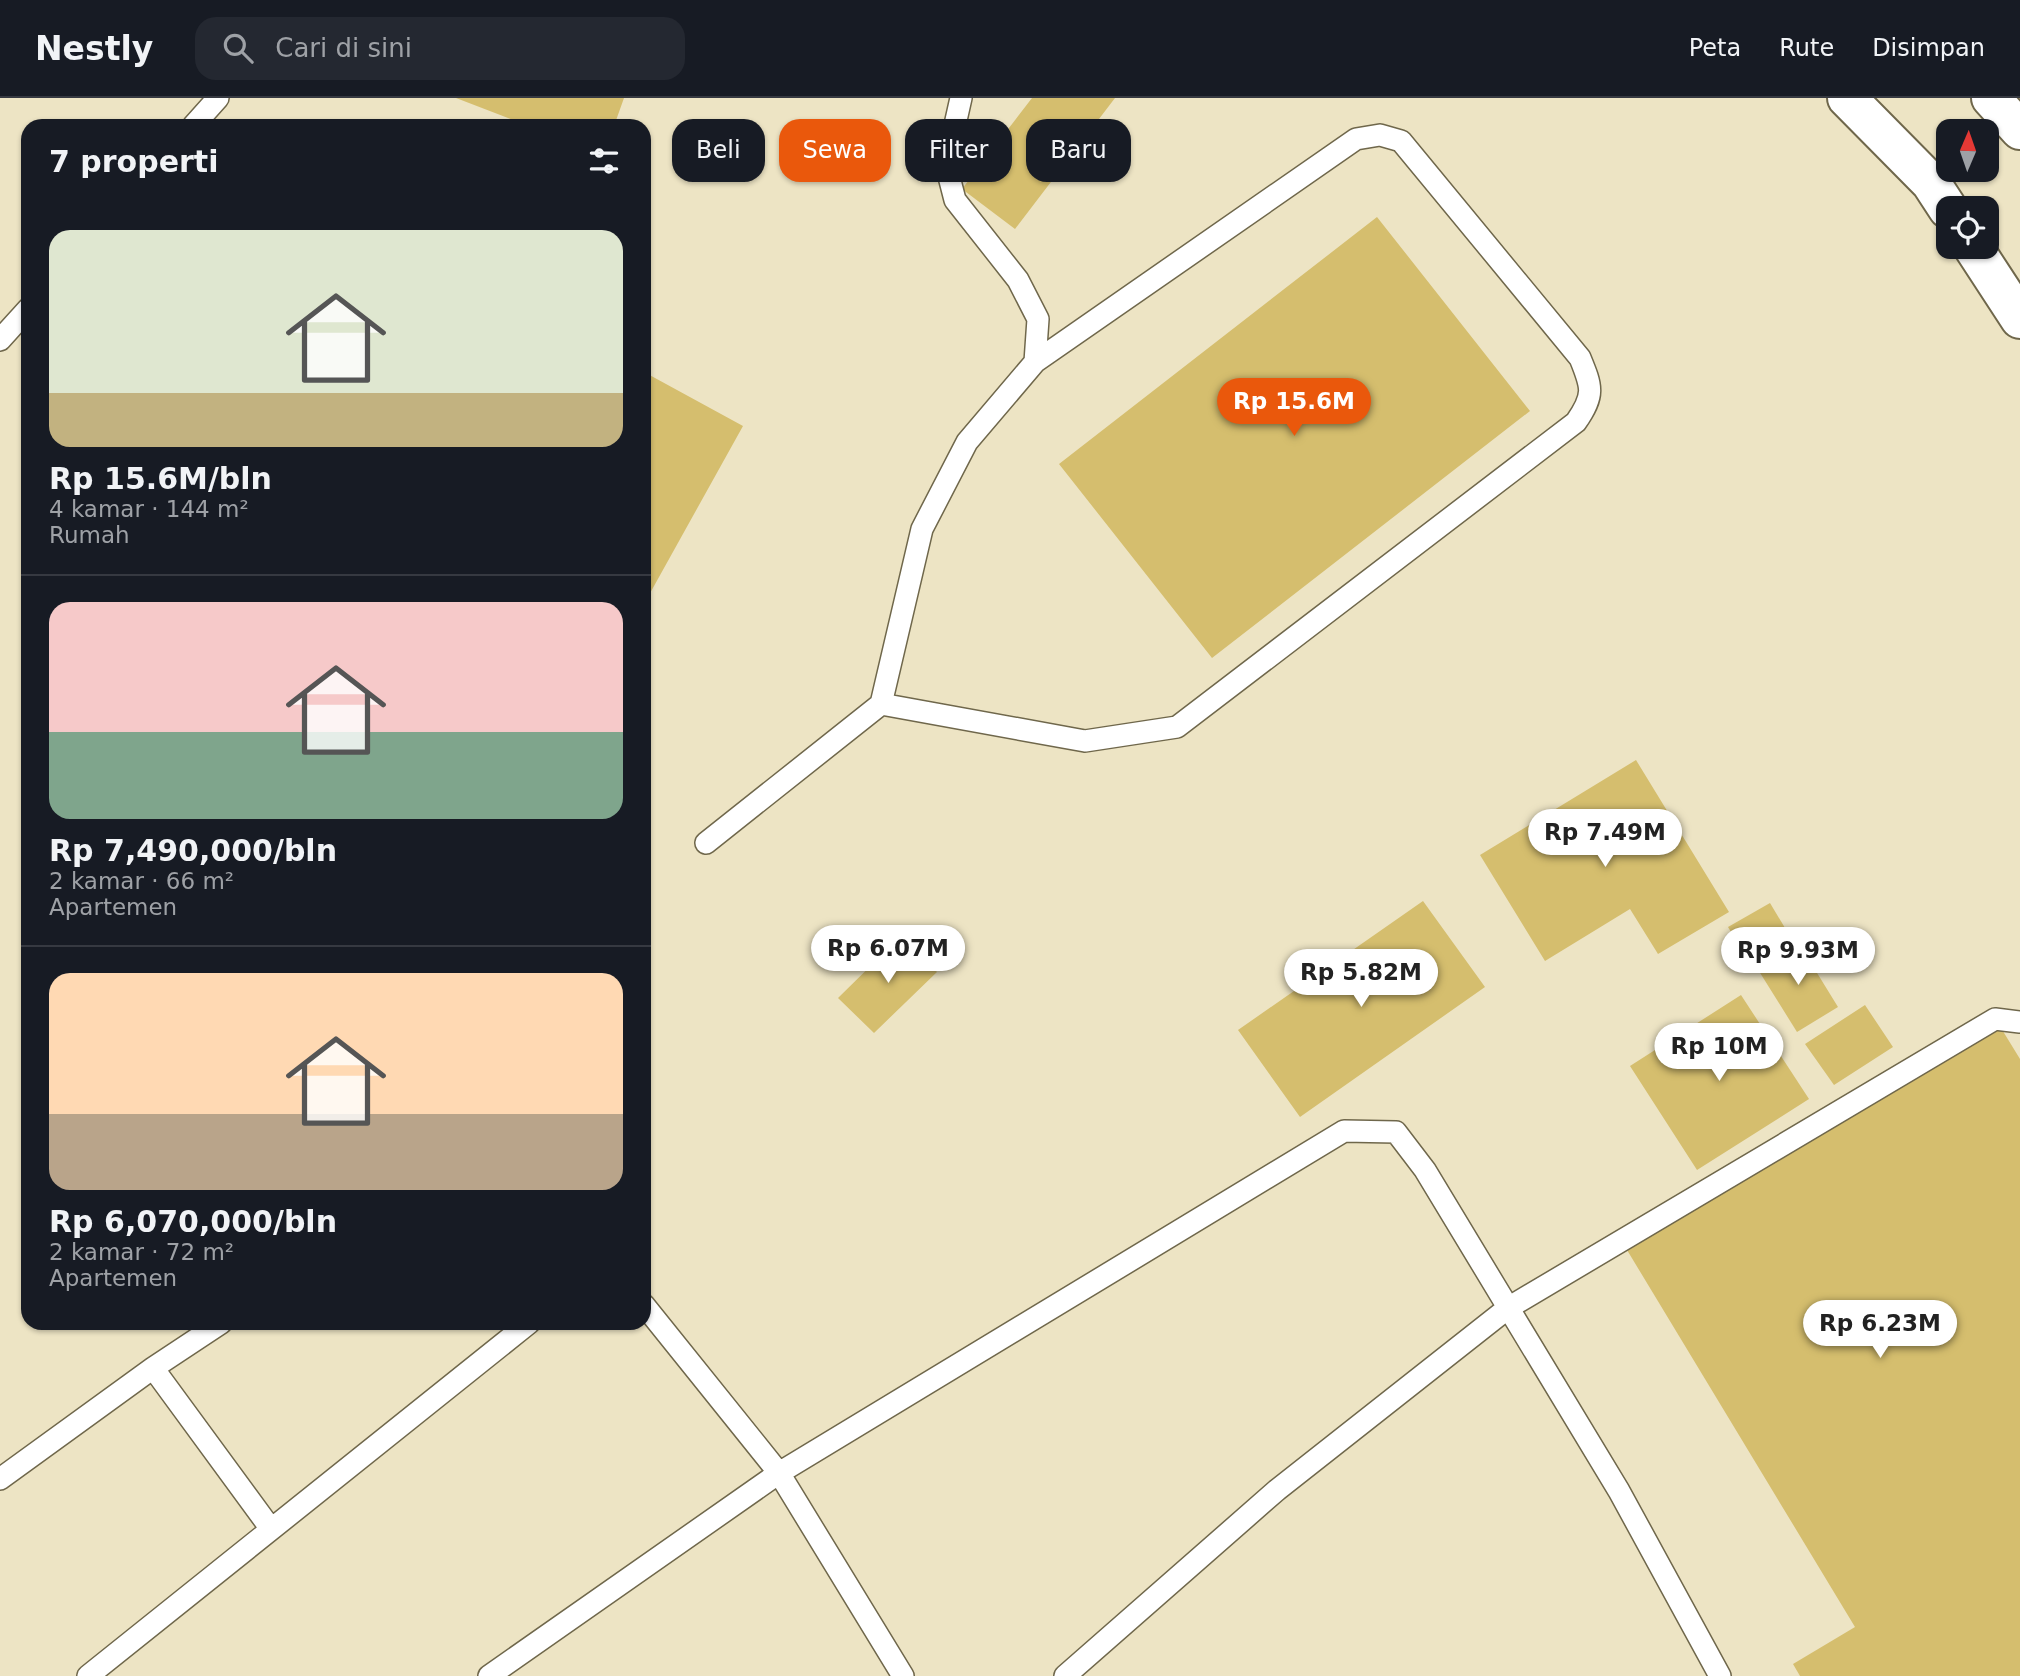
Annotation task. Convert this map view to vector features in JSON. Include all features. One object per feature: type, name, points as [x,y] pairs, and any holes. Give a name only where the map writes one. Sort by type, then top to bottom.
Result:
[{"type":"highway","points":[[1847,98],[1931,184],[1939,196]]},
{"type":"highway","points":[[1991,98],[2020,130]]},
{"type":"highway","points":[[1981,259],[2020,319]]},
{"type":"lane","points":[[199,119],[218,98]]},
{"type":"lane","points":[[961,98],[946,165],[955,200],[1018,280],[1038,319],[1035,362]]},
{"type":"lane","points":[[706,843],[881,704],[922,529],[967,442],[1035,362],[1356,139],[1380,135],[1401,141],[1580,358],[1591,384],[1587,407],[1576,422],[1177,727],[1084,741],[881,704]]},
{"type":"lane","points":[[0,340],[21,317]]},
{"type":"lane","points":[[1065,1676],[1277,1490],[1508,1308],[1994,1019],[2020,1022]]},
{"type":"lane","points":[[489,1676],[779,1473],[1343,1131],[1396,1132],[1425,1170],[1619,1491],[1720,1676]]},
{"type":"lane","points":[[651,1314],[779,1473],[903,1676]]},
{"type":"lane","points":[[0,1479],[210,1330]]},
{"type":"lane","points":[[88,1676],[521,1330]]},
{"type":"lane","points":[[153,1368],[271,1529]]},
{"type":"building","points":[[456,98],[624,98],[616,119],[511,119]]},
{"type":"building","points":[[1032,98],[1115,98],[1099,119],[1026,119],[1026,182],[1051,182],[1015,229],[962,189],[967,182],[1012,182],[1012,124]]},
{"type":"building","points":[[1377,217],[1530,411],[1212,658],[1059,464]]},
{"type":"building","points":[[651,376],[743,426],[651,591]]},
{"type":"building","points":[[1636,760],[1729,912],[1658,954],[1630,909],[1545,961],[1480,855]]},
{"type":"building","points":[[1423,901],[1485,987],[1300,1117],[1238,1030]]},
{"type":"building","points":[[1770,903],[1794,943],[1752,967],[1728,927]]},
{"type":"building","points":[[901,936],[937,972],[874,1033],[838,998]]},
{"type":"building","points":[[1798,942],[1838,1007],[1797,1032],[1757,968]]},
{"type":"building","points":[[1741,995],[1809,1099],[1697,1170],[1630,1066]]},
{"type":"building","points":[[1865,1005],[1893,1047],[1834,1085],[1805,1044]]},
{"type":"building","points":[[2001,1028],[2020,1059],[2020,1676],[1800,1676],[1793,1664],[1855,1627],[1627,1250]]}]
